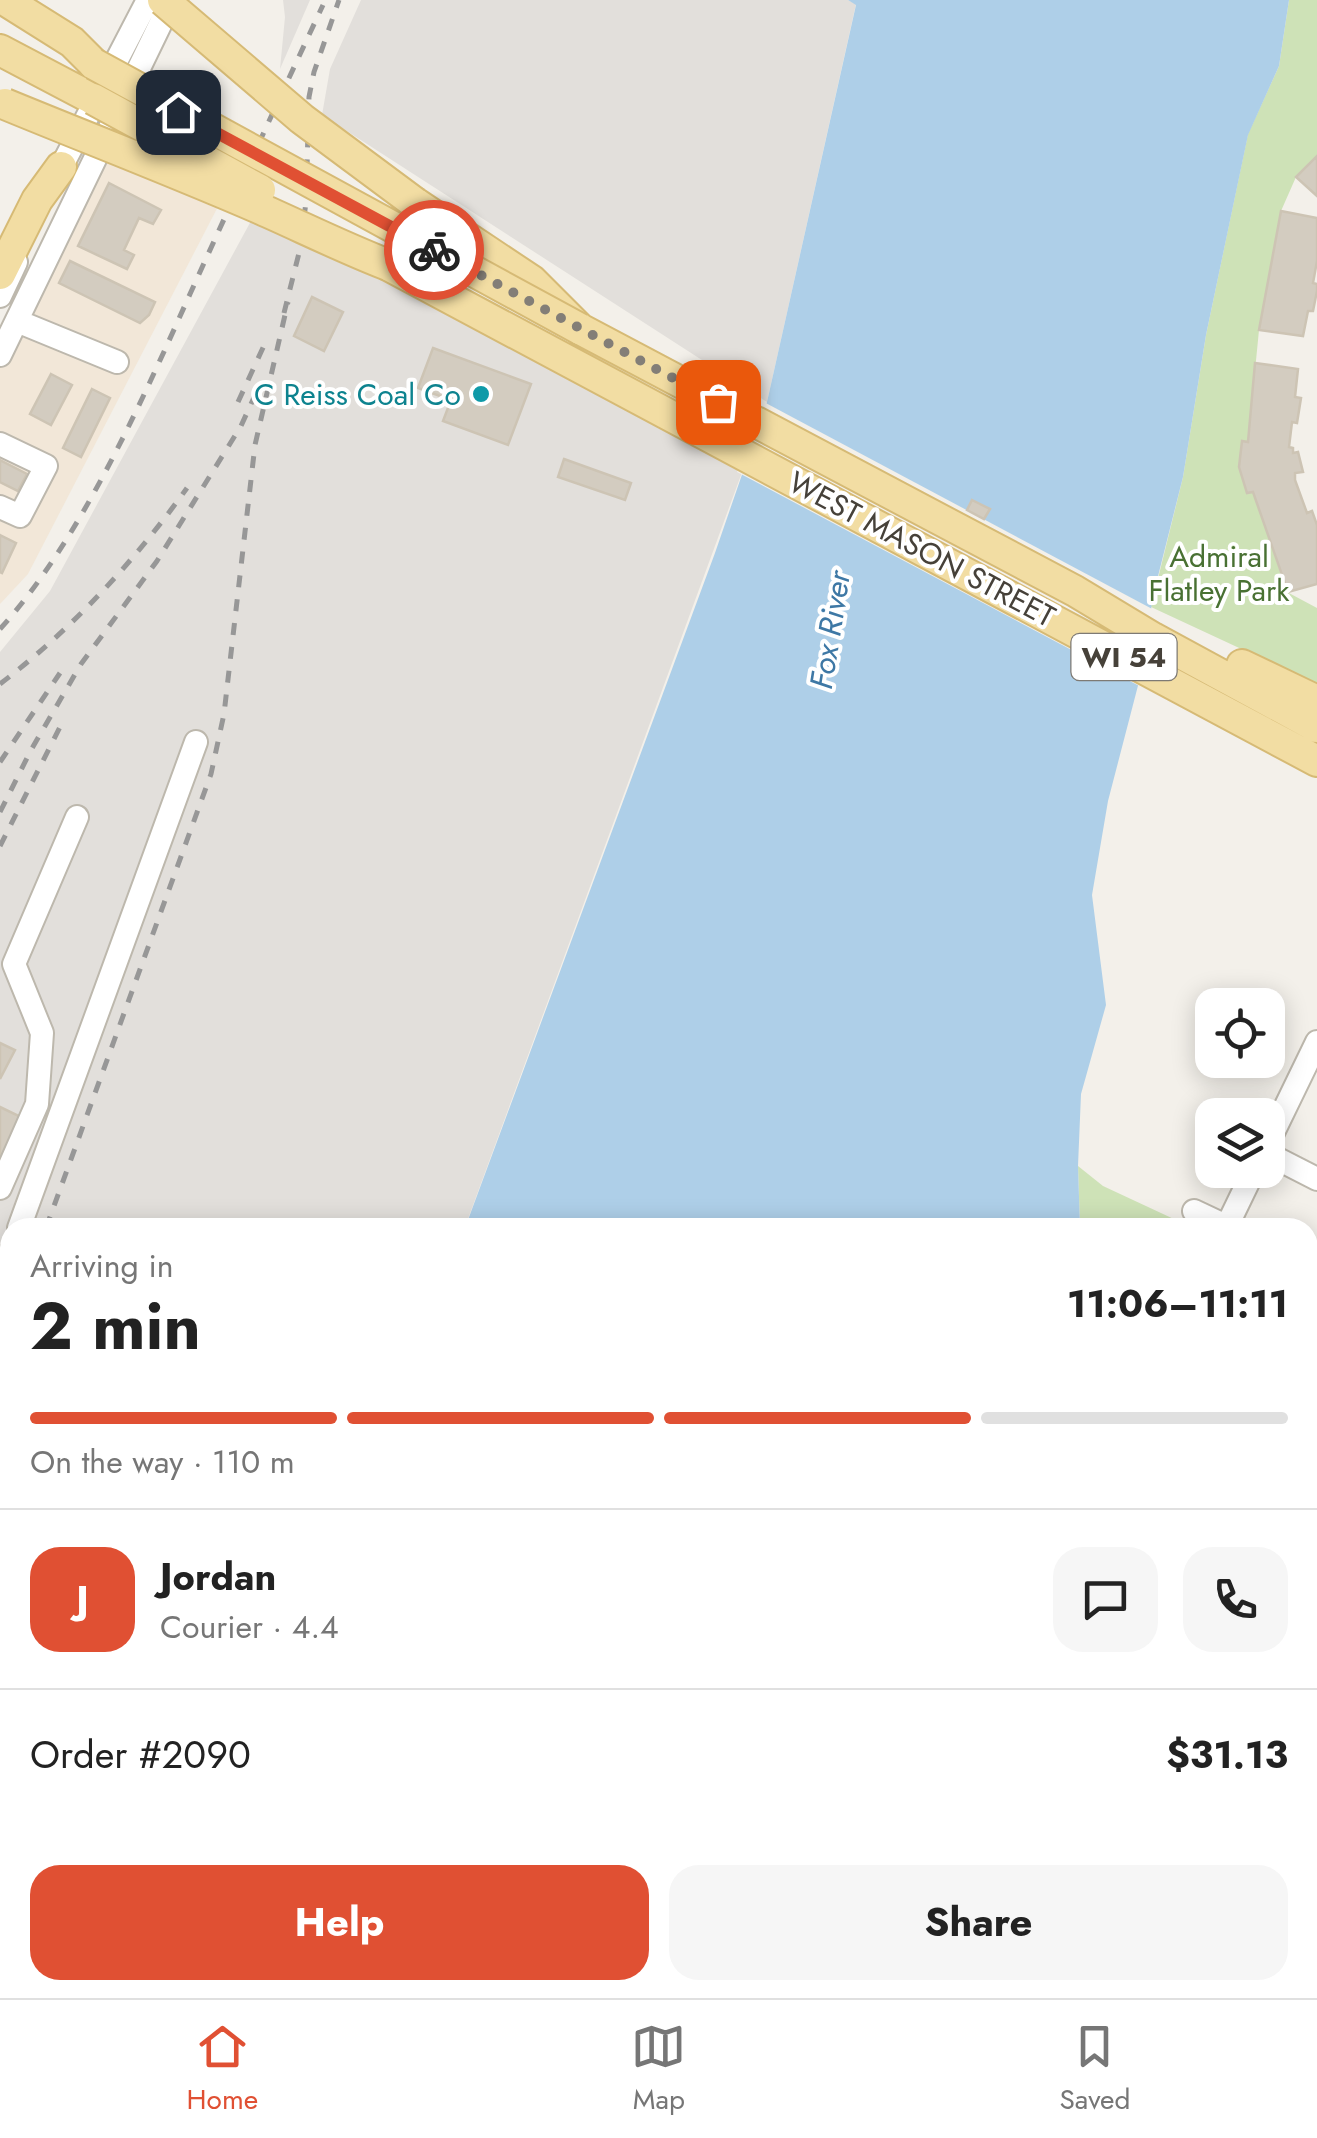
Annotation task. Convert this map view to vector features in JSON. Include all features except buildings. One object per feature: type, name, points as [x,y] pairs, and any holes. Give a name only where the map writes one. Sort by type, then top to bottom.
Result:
[{"type":"main road","points":[[5,0],[72,42],[94,64]]},
{"type":"main road","points":[[163,0],[302,119],[532,282],[580,329]]},
{"type":"main road","name":"WEST MASON STREET","points":[[0,21],[68,56],[94,64],[580,329],[1075,591],[1153,638],[1314,752]]},
{"type":"main road","name":"WEST MASON STREET","points":[[0,50],[330,228],[388,265],[1314,752]]},
{"type":"main road","points":[[0,66],[52,88],[93,99]]},
{"type":"main road","points":[[0,102],[89,136],[388,265]]},
{"type":"main road","points":[[0,274],[36,200],[60,167]]},
{"type":"main road","points":[[1075,591],[1317,700]]},
{"type":"street","points":[[0,296],[60,167],[148,0]]},
{"type":"street","points":[[0,354],[172,0]]},
{"type":"street","points":[[17,320],[117,362]]},
{"type":"street","points":[[0,444],[46,466],[20,516],[0,507]]},
{"type":"street","points":[[23,1218],[196,742]]},
{"type":"street","points":[[0,1188],[37,1104],[42,1033],[14,964],[77,817]]},
{"type":"street","points":[[1285,1108],[1317,1042]]},
{"type":"street","points":[[1285,1163],[1317,1179]]},
{"type":"street","points":[[1232,1218],[1246,1188]]},
{"type":"street","points":[[1194,1211],[1209,1218]]},
{"type":"shaded area","points":[[283,0],[310,0],[280,69],[285,17]]},
{"type":"shaded area","points":[[361,0],[848,0],[856,4],[767,402],[322,115],[330,69]]},
{"type":"shaded area","points":[[87,159],[182,177],[224,195],[28,574],[0,604],[0,337]]},
{"type":"shaded area","points":[[258,208],[748,456],[468,1218],[0,1218],[0,652],[50,591]]},
{"type":"green space","name":"Admiral Flatley Park","points":[[1289,0],[1317,0],[1317,156],[1296,177],[1281,211],[1259,330],[1248,442],[1242,442],[1253,492],[1287,592],[1317,608],[1317,684],[1151,607],[1183,477],[1206,335],[1248,134],[1279,66]]},
{"type":"green space","points":[[1078,1166],[1103,1186],[1172,1218],[1080,1218]]},
{"type":"water","name":"Fox River","points":[[848,0],[1289,0],[1279,66],[1248,135],[1206,335],[1183,477],[1152,600],[1147,651],[1108,801],[1092,895],[1106,1005],[1081,1094],[1080,1218],[469,1218],[715,553],[767,402],[856,5]]},
{"type":"pier","points":[[762,401],[1156,611],[1143,688],[737,472]]},
{"type":"railway","points":[[284,313],[300,249],[306,202],[309,97],[339,0]]},
{"type":"railway","points":[[0,629],[57,555],[107,469],[323,5]]},
{"type":"railway","points":[[50,1218],[211,774],[224,714],[255,445],[288,302]]},
{"type":"railway","points":[[238,402],[267,339]]},
{"type":"railway","points":[[0,812],[81,664],[157,561],[241,426],[256,393]]},
{"type":"railway","points":[[0,684],[101,593],[187,488]]},
{"type":"railway","points":[[0,762],[60,673]]},
{"type":"railway","points":[[0,846],[61,725]]},
{"type":"way so far","points":[[434,250],[718,402]]},
{"type":"place","name":"C Reiss Coal Co","points":[[481,394]]},
{"type":"route","points":[[178,112],[434,250]]}]
